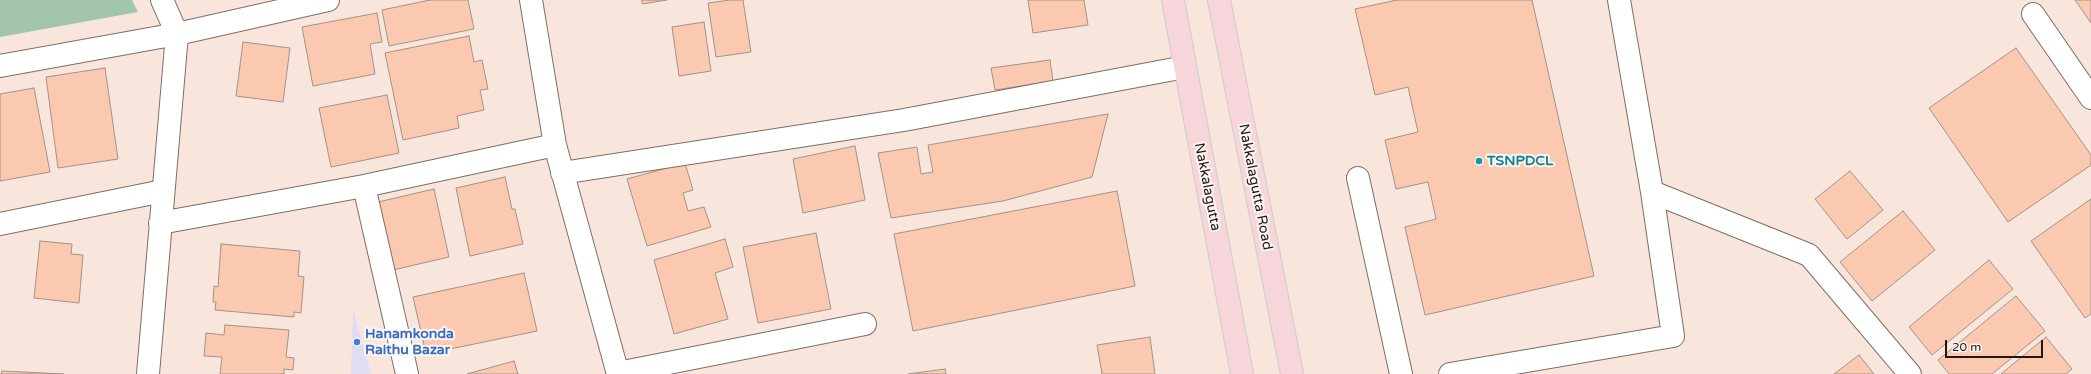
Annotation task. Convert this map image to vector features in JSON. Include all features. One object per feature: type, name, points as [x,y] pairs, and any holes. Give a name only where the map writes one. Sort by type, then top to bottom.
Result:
[{"type":"main road","name":"Nakkalagutta","points":[[1173,0],[1242,374]]},
{"type":"main road","name":"Nakkalagutta Road","points":[[1220,0],[1292,374]]},
{"type":"street","points":[[148,374],[177,34],[162,0]]},
{"type":"street","points":[[0,66],[177,34],[328,0]]},
{"type":"street","points":[[531,0],[555,145],[618,374],[865,324]]},
{"type":"street","points":[[1450,374],[1673,336],[1652,192],[1619,0]]},
{"type":"street","points":[[2033,14],[2091,98]]},
{"type":"street","points":[[562,173],[904,120],[1185,67]]},
{"type":"street","points":[[160,223],[364,186],[555,145]]},
{"type":"street","points":[[1358,178],[1401,374]]},
{"type":"street","points":[[364,186],[407,374]]},
{"type":"street","points":[[0,224],[163,191]]},
{"type":"street","points":[[1652,192],[1809,254],[1910,374]]},
{"type":"shaded area","name":"Hanamkonda Raithu Bazar","points":[[353,310],[371,374],[351,374]]},
{"type":"green space","points":[[0,0],[132,0],[138,12],[0,37]]},
{"type":"building","points":[[430,0],[468,0],[474,29],[389,46],[382,10]]},
{"type":"building","points":[[642,0],[667,0],[642,4]]},
{"type":"building","points":[[743,0],[751,52],[716,57],[708,3]]},
{"type":"building","points":[[1028,0],[1084,0],[1088,25],[1033,33]]},
{"type":"building","name":"TSNPDCL","points":[[1397,0],[1532,0],[1594,276],[1425,315],[1405,227],[1436,219],[1428,182],[1396,189],[1385,140],[1418,132],[1408,87],[1375,95],[1355,9]]},
{"type":"building","points":[[2075,0],[2091,0],[2091,23]]},
{"type":"building","points":[[377,13],[382,42],[370,44],[375,74],[313,86],[302,27]]},
{"type":"building","points":[[704,22],[711,71],[679,76],[672,27]]},
{"type":"building","points":[[469,36],[474,62],[482,60],[488,89],[480,90],[484,110],[457,116],[459,128],[403,140],[385,53]]},
{"type":"building","points":[[243,42],[290,48],[283,102],[236,96]]},
{"type":"building","points":[[2016,48],[2091,155],[2091,165],[2008,222],[1929,108]]},
{"type":"building","points":[[1050,60],[1053,81],[995,90],[991,68]]},
{"type":"building","points":[[105,68],[118,159],[58,168],[46,77]]},
{"type":"building","points":[[34,88],[50,172],[0,181],[0,94]]},
{"type":"building","points":[[387,95],[399,153],[331,167],[319,108]]},
{"type":"building","points":[[1108,114],[1092,177],[1003,201],[891,218],[878,153],[917,147],[921,174],[933,172],[928,145]]},
{"type":"building","points":[[855,146],[865,200],[803,213],[793,159]]},
{"type":"building","points":[[685,163],[693,190],[683,193],[688,211],[704,207],[711,227],[647,246],[627,179]]},
{"type":"building","points":[[1850,171],[1883,210],[1847,239],[1815,199]]},
{"type":"building","points":[[505,177],[512,209],[515,209],[523,244],[470,256],[456,188]]},
{"type":"building","points":[[434,189],[449,257],[393,270],[378,202]]},
{"type":"building","points":[[1117,191],[1135,286],[913,331],[894,234]]},
{"type":"building","points":[[2091,199],[2091,314],[2085,318],[2031,241]]},
{"type":"building","points":[[1903,211],[1935,250],[1872,301],[1840,262]]},
{"type":"building","points":[[816,233],[831,309],[758,323],[743,247]]},
{"type":"building","points":[[725,239],[733,267],[715,273],[728,319],[674,334],[654,260]]},
{"type":"building","points":[[40,241],[72,244],[71,254],[83,255],[79,303],[34,298]]},
{"type":"building","points":[[221,244],[300,251],[298,276],[304,277],[301,313],[294,312],[294,317],[215,310],[216,302],[213,302],[214,286],[218,287]]},
{"type":"building","points":[[1989,260],[2013,289],[1932,355],[1909,327]]},
{"type":"building","points":[[524,273],[537,331],[426,354],[413,297]]},
{"type":"building","points":[[2016,296],[2045,331],[1992,374],[1949,374],[1938,360]]},
{"type":"building","points":[[225,325],[289,330],[286,357],[294,358],[293,370],[284,369],[284,374],[220,374],[222,357],[204,356],[206,333],[224,335]]},
{"type":"building","points":[[1150,337],[1155,374],[1102,374],[1097,345]]},
{"type":"building","points":[[2046,337],[2072,369],[2066,374],[2001,374]]},
{"type":"building","points":[[1859,355],[1874,374],[1834,374]]},
{"type":"building","points":[[514,361],[518,374],[467,374]]},
{"type":"building","points":[[945,369],[946,374],[908,374]]},
{"type":"building","points":[[2,371],[64,374],[1,374]]},
{"type":"place","name":"TSNPDCL","points":[[1479,161]]},
{"type":"place","name":"Hanamkonda Raithu Bazar","points":[[357,342]]}]
